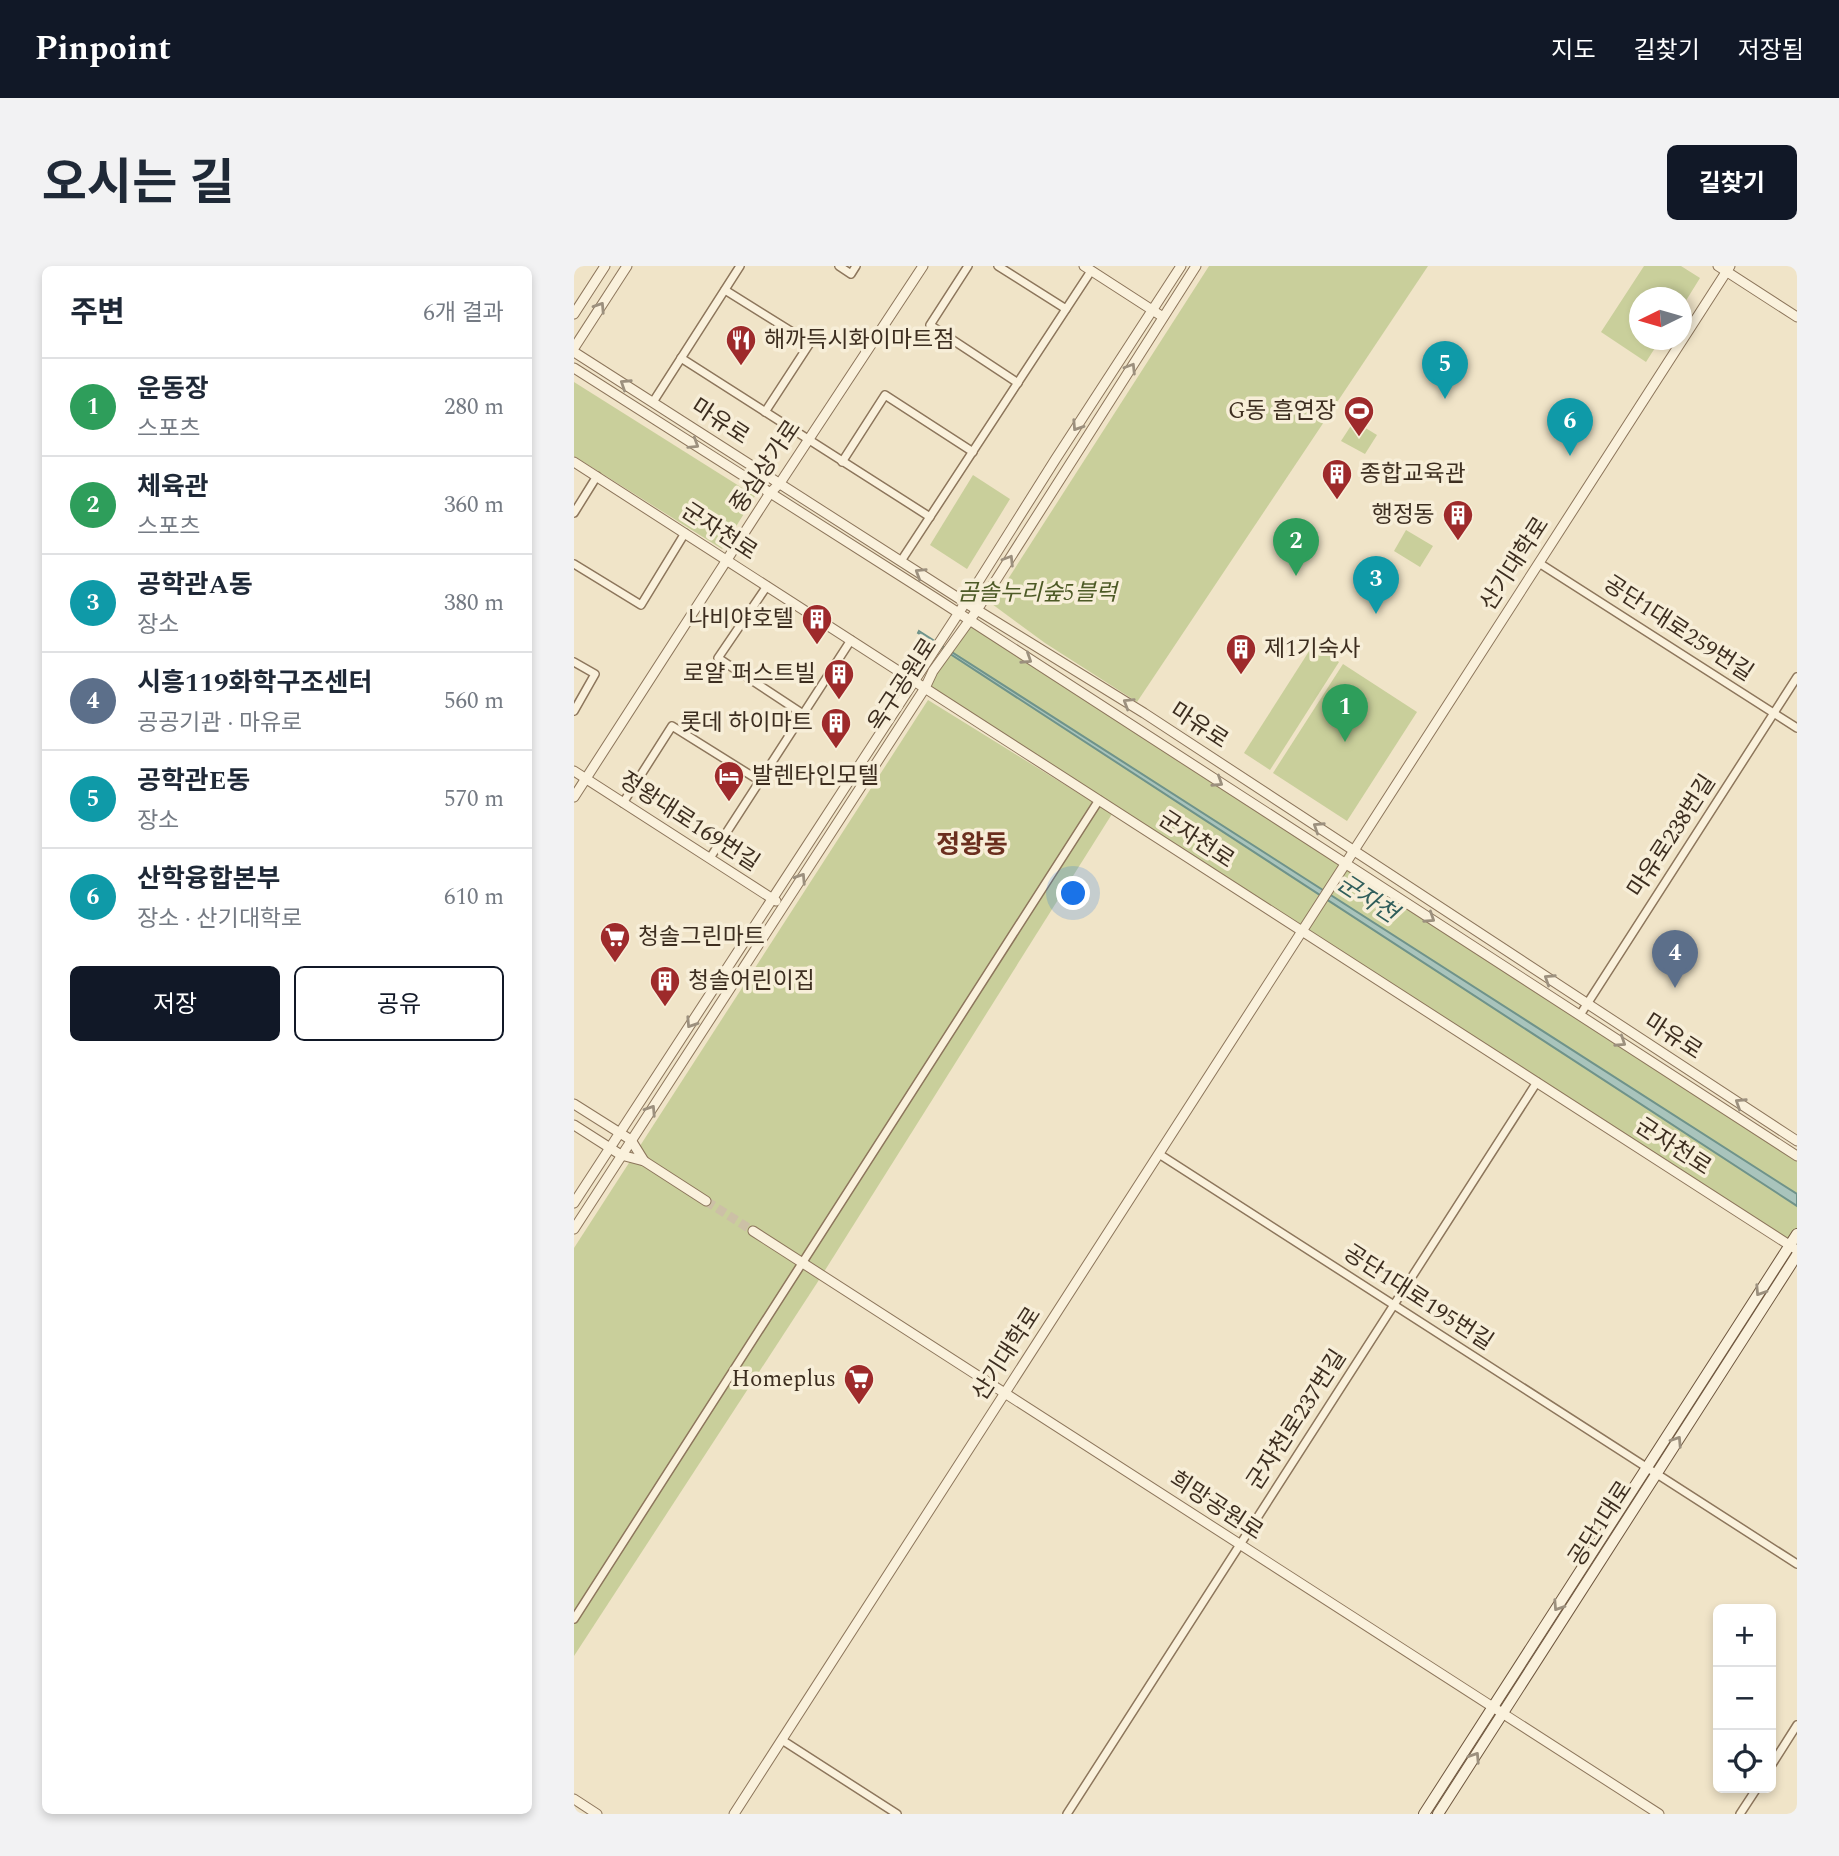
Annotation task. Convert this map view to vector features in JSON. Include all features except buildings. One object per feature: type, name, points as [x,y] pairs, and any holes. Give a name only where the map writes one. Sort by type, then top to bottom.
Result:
[{"type":"main road","points":[[1424,1814],[1647,1468],[1795,1250],[1797,1234]]},
{"type":"main road","name":"공단1대로","points":[[1438,1814],[1656,1474],[1795,1250]]},
{"type":"street","points":[[574,314],[605,266]]},
{"type":"street","points":[[574,350],[627,266]]},
{"type":"street","points":[[653,402],[740,266]]},
{"type":"street","points":[[839,266],[851,274],[856,266]]},
{"type":"street","name":"중심상가로","points":[[574,797],[770,493],[780,483],[923,266]]},
{"type":"street","points":[[968,266],[930,326],[1018,383]]},
{"type":"street","points":[[998,266],[1066,309]]},
{"type":"street","name":"옥구공원로","points":[[574,1203],[1181,266]]},
{"type":"street","name":"옥구공원로","points":[[574,1229],[925,688],[933,671],[977,610],[1196,266]]},
{"type":"street","points":[[1725,268],[1797,317]]},
{"type":"street","name":"산기대학로","points":[[734,1814],[1539,563],[1725,268]]},
{"type":"street","points":[[901,561],[1066,309],[1088,269],[1163,317]]},
{"type":"street","points":[[725,290],[810,343],[765,412]]},
{"type":"street","name":"마유로","points":[[574,350],[977,610],[1144,713],[1797,1141]]},
{"type":"street","points":[[681,358],[930,517]]},
{"type":"street","name":"마유로","points":[[574,368],[1797,1156]]},
{"type":"street","points":[[842,462],[885,394],[973,452]]},
{"type":"street","name":"군자천로","points":[[574,462],[1795,1250]]},
{"type":"street","points":[[574,513],[597,476]]},
{"type":"street","points":[[574,564],[641,605],[685,533]]},
{"type":"street","name":"공단1대로259번길","points":[[1539,563],[1797,728]]},
{"type":"street","points":[[767,586],[718,658],[803,714]]},
{"type":"street","points":[[710,859],[851,640]]},
{"type":"street","points":[[574,662],[595,674],[574,711]]},
{"type":"street","name":"마유로238번길","points":[[1580,1015],[1797,677]]},
{"type":"street","points":[[623,803],[672,726],[760,781]]},
{"type":"street","name":"정왕대로169번길","points":[[574,771],[783,906]]},
{"type":"street","points":[[574,1619],[1099,800]]},
{"type":"street","name":"군자천로237번길","points":[[1067,1814],[1537,1082]]},
{"type":"street","points":[[574,1104],[631,1140],[644,1161]]},
{"type":"street","points":[[574,1125],[621,1155],[644,1161],[706,1200]]},
{"type":"street","name":"공단1대로195번길","points":[[1159,1154],[1797,1564]]},
{"type":"street","name":"희망공원로","points":[[752,1231],[1659,1814]]},
{"type":"street","points":[[1776,1758],[1797,1725]]},
{"type":"street","points":[[782,1740],[897,1814]]},
{"type":"street","points":[[1740,1814],[1754,1793]]},
{"type":"street","points":[[574,1799],[597,1814]]},
{"type":"green space","name":"곰솔누리숲5블럭","points":[[1209,266],[1428,266],[1137,702],[1045,643],[992,604]]},
{"type":"green space","points":[[1644,266],[1681,266],[1700,278],[1692,291],[1692,287],[1630,287]]},
{"type":"green space","points":[[1629,289],[1629,350],[1654,350],[1646,362],[1601,332]]},
{"type":"green space","points":[[574,382],[755,496],[722,549],[574,456]]},
{"type":"green space","name":"G동 흡연장","points":[[1354,421],[1377,435],[1365,454],[1341,441]]},
{"type":"green space","points":[[973,475],[1010,499],[967,569],[930,545]]},
{"type":"green space","points":[[1406,530],[1433,546],[1420,567],[1394,551]]},
{"type":"green space","points":[[969,622],[1797,1155],[1797,1250],[925,688]]},
{"type":"green space","points":[[1313,645],[1339,662],[1270,770],[1244,753]]},
{"type":"green space","points":[[1343,664],[1417,712],[1347,821],[1273,773]]},
{"type":"green space","points":[[928,700],[1112,814],[817,1283],[574,1656],[574,1248]]},
{"type":"water","points":[[919,631],[1797,1194],[1797,1206],[918,633]]},
{"type":"tunnel","points":[[706,1201],[753,1231]]},
{"type":"place","name":"해까득시화이마트점","points":[[741,367]]},
{"type":"place","name":"공학관E동","points":[[1445,399]]},
{"type":"place","name":"G동 흡연장","points":[[1359,438]]},
{"type":"place","name":"산학융합본부","points":[[1570,456]]},
{"type":"place","name":"종합교육관","points":[[1337,501]]},
{"type":"place","name":"행정동","points":[[1458,542]]},
{"type":"place","name":"체육관","points":[[1296,576]]},
{"type":"place","name":"공학관A동","points":[[1376,614]]},
{"type":"place","name":"나비야호텔","points":[[817,646]]},
{"type":"place","name":"제1기숙사","points":[[1241,676]]},
{"type":"place","name":"로얄 퍼스트빌","points":[[839,701]]},
{"type":"place","name":"운동장","points":[[1345,742]]},
{"type":"place","name":"롯데 하이마트","points":[[836,750]]},
{"type":"place","name":"발렌타인모텔","points":[[729,803]]},
{"type":"place","name":"청솔그린마트","points":[[615,964]]},
{"type":"place","name":"시흥119화학구조센터","points":[[1675,988]]},
{"type":"place","name":"청솔어린이집","points":[[665,1008]]},
{"type":"place","name":"Homeplus","points":[[859,1406]]},
{"type":"district","name":"정왕동","points":[[972,845]]},
{"type":"water label","name":"군자천","points":[[1367,899]]}]
